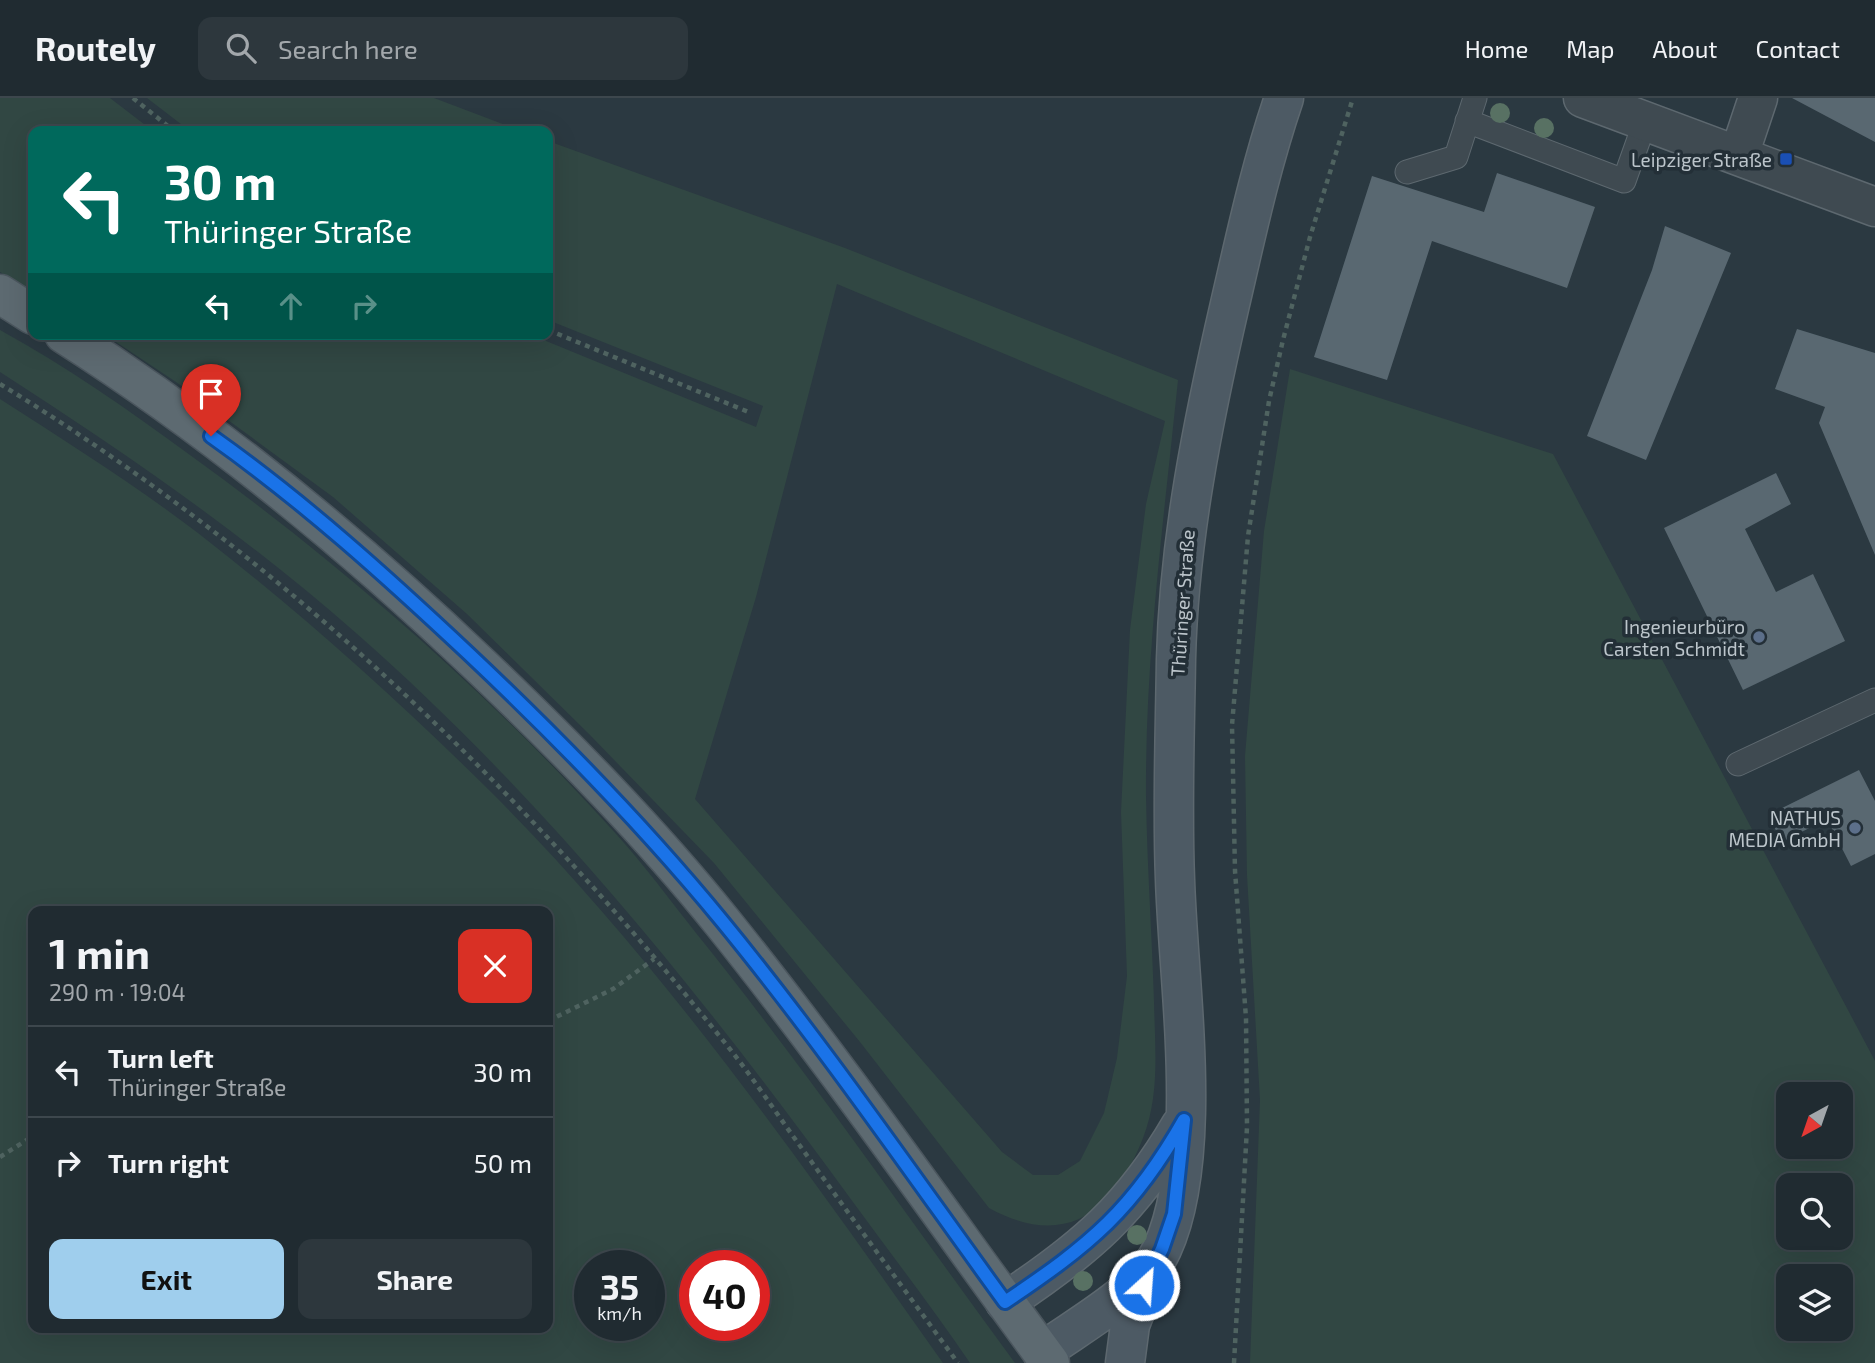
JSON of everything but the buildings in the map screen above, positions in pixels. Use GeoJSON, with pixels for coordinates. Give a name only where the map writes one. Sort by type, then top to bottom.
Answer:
{"type":"FeatureCollection","features":[{"type":"Feature","properties":{"kind":"main road"},"geometry":{"type":"LineString","coordinates":[[0,295],[28,312]]}},
{"type":"Feature","properties":{"kind":"main road"},"geometry":{"type":"LineString","coordinates":[[73,340],[178,412],[298,502],[443,629],[575,758],[722,921],[1046,1358]]}},
{"type":"Feature","properties":{"kind":"street","name":"Thüringer Straße"},"geometry":{"type":"LineString","coordinates":[[1046,1358],[1152,1267],[1162,1249],[1174,1214],[1185,1084],[1175,877],[1177,654],[1182,572],[1192,484],[1209,394],[1255,197],[1284,98]]}},
{"type":"Feature","properties":{"kind":"street"},"geometry":{"type":"LineString","coordinates":[[1583,98],[1875,207]]}},
{"type":"Feature","properties":{"kind":"street"},"geometry":{"type":"LineString","coordinates":[[1738,155],[1758,98]]}},
{"type":"Feature","properties":{"kind":"street","name":"Thüringer Straße"},"geometry":{"type":"LineString","coordinates":[[1005,1302],[1077,1252],[1120,1213],[1163,1156],[1184,1120]]}},
{"type":"Feature","properties":{"kind":"street"},"geometry":{"type":"LineString","coordinates":[[1125,1363],[1130,1325],[1152,1267]]}},
{"type":"Feature","properties":{"kind":"lane"},"geometry":{"type":"LineString","coordinates":[[1407,172],[1456,157],[1475,98]]}},
{"type":"Feature","properties":{"kind":"lane"},"geometry":{"type":"LineString","coordinates":[[1467,121],[1624,181],[1646,122]]}},
{"type":"Feature","properties":{"kind":"lane"},"geometry":{"type":"LineString","coordinates":[[1738,764],[1875,700]]}},
{"type":"Feature","properties":{"kind":"path"},"geometry":{"type":"LineString","coordinates":[[132,98],[168,126]]}},
{"type":"Feature","properties":{"kind":"path"},"geometry":{"type":"LineString","coordinates":[[1234,1363],[1247,1113],[1246,1018],[1235,871],[1232,725],[1248,536],[1269,401],[1283,340],[1310,237],[1353,98]]}},
{"type":"Feature","properties":{"kind":"path"},"geometry":{"type":"LineString","coordinates":[[553,332],[751,413]]}},
{"type":"Feature","properties":{"kind":"path"},"geometry":{"type":"LineString","coordinates":[[0,384],[62,422],[179,503],[275,577],[464,751],[583,875],[722,1039],[958,1363]]}},
{"type":"Feature","properties":{"kind":"path"},"geometry":{"type":"LineString","coordinates":[[553,1019],[613,989],[654,959]]}},
{"type":"Feature","properties":{"kind":"path"},"geometry":{"type":"LineString","coordinates":[[0,1157],[28,1139]]}},
{"type":"Feature","properties":{"kind":"green space"},"geometry":{"type":"Polygon","coordinates":[[[0,98],[110,98],[146,126],[28,126],[28,288],[0,272],[0,98]]]}},
{"type":"Feature","properties":{"kind":"green space"},"geometry":{"type":"Polygon","coordinates":[[[147,98],[434,98],[508,126],[183,126],[147,98]]]}},
{"type":"Feature","properties":{"kind":"green space"},"geometry":{"type":"Polygon","coordinates":[[[553,143],[845,248],[1178,380],[1156,588],[1147,744],[1154,1088],[1148,1122],[1131,1164],[1118,1186],[1102,1204],[1084,1217],[1064,1224],[1041,1225],[1017,1220],[989,1208],[860,1042],[714,863],[589,734],[467,614],[333,497],[176,382],[113,340],[544,340],[756,427],[763,406],[553,322],[553,143]],[[837,284],[756,597],[695,799],[1002,1152],[1033,1175],[1058,1175],[1080,1161],[1104,1113],[1117,1058],[1127,976],[1121,812],[1130,630],[1146,504],[1165,421],[837,284]]]}},
{"type":"Feature","properties":{"kind":"green space"},"geometry":{"type":"Polygon","coordinates":[[[0,330],[49,359],[167,438],[304,542],[360,587],[467,682],[569,783],[638,859],[738,985],[1015,1363],[970,1363],[794,1123],[679,974],[557,831],[492,763],[356,633],[271,562],[138,464],[0,372],[0,330]]]}},
{"type":"Feature","properties":{"kind":"green space"},"geometry":{"type":"Polygon","coordinates":[[[1290,369],[1553,454],[1875,1061],[1875,1363],[1250,1363],[1260,1100],[1247,875],[1245,756],[1264,531],[1290,369]]]}},
{"type":"Feature","properties":{"kind":"green space"},"geometry":{"type":"Polygon","coordinates":[[[0,399],[150,498],[236,563],[348,658],[490,791],[553,856],[672,995],[729,1067],[943,1363],[0,1363],[0,399]]]}},
{"type":"Feature","properties":{"kind":"place","name":"Leipziger Straße"},"geometry":{"type":"Point","coordinates":[1786,159]}},
{"type":"Feature","properties":{"kind":"place","name":"Ingenieurbüro Carsten Schmidt"},"geometry":{"type":"Point","coordinates":[1759,637]}},
{"type":"Feature","properties":{"kind":"place","name":"NATHUS MEDIA GmbH"},"geometry":{"type":"Point","coordinates":[1855,828]}},
{"type":"Feature","properties":{"kind":"route"},"geometry":{"type":"LineString","coordinates":[[211,436],[298,502],[443,629],[575,758],[663,852],[774,988],[1005,1302],[1077,1252],[1120,1213],[1163,1156],[1184,1120],[1174,1214],[1162,1249],[1144,1285]]}}]}
